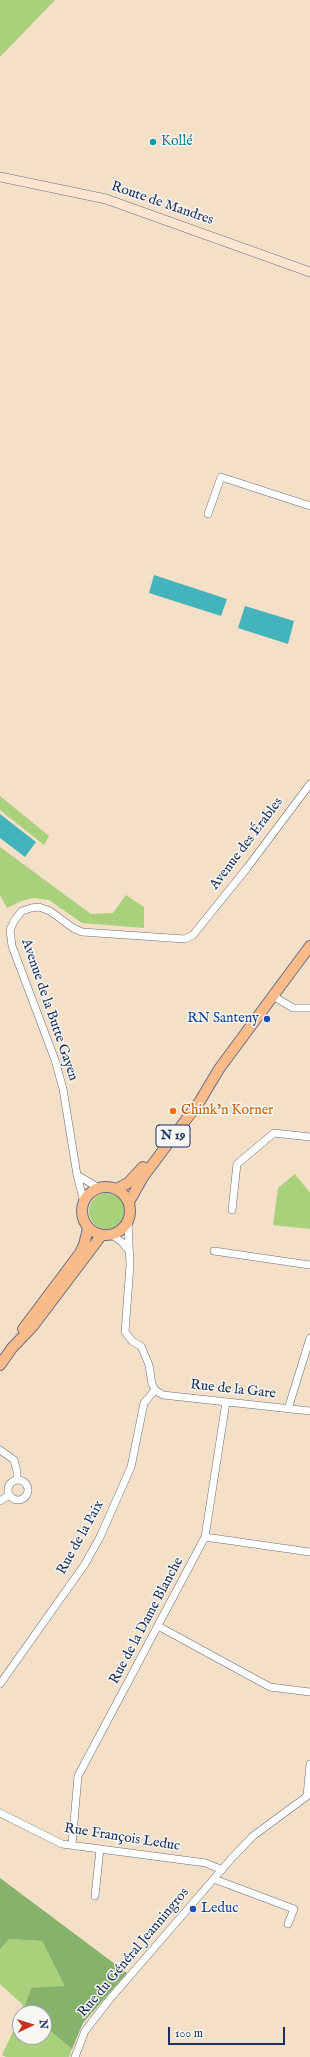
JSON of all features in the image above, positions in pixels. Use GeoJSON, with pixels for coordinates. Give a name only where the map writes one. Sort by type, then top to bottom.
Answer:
{"type":"FeatureCollection","features":[{"type":"Feature","properties":{"kind":"main road","name":"N 19"},"geometry":{"type":"LineString","coordinates":[[129,1202],[143,1176],[200,1101],[218,1071],[310,946]]}},
{"type":"Feature","properties":{"kind":"main road","name":"N 19"},"geometry":{"type":"LineString","coordinates":[[116,1189],[128,1183],[138,1173],[194,1098],[218,1071]]}},
{"type":"Feature","properties":{"kind":"main road"},"geometry":{"type":"LineString","coordinates":[[0,1365],[35,1311],[80,1253],[84,1245],[88,1228],[82,1212],[84,1202],[91,1192],[99,1188],[106,1187],[116,1189],[124,1195],[129,1202],[131,1210],[128,1223],[120,1232],[112,1235],[101,1236],[88,1228]]}},
{"type":"Feature","properties":{"kind":"main road"},"geometry":{"type":"LineString","coordinates":[[12,1348],[33,1326],[101,1236]]}},
{"type":"Feature","properties":{"kind":"street","name":"Route de Mandres"},"geometry":{"type":"LineString","coordinates":[[0,177],[106,199],[310,272]]}},
{"type":"Feature","properties":{"kind":"street"},"geometry":{"type":"LineString","coordinates":[[208,514],[221,477],[310,506]]}},
{"type":"Feature","properties":{"kind":"street","name":"Avenue des Érables"},"geometry":{"type":"LineString","coordinates":[[205,920],[248,868],[310,784]]}},
{"type":"Feature","properties":{"kind":"street","name":"Avenue de la Butte Gayen"},"geometry":{"type":"LineString","coordinates":[[84,1202],[77,1175],[69,1119],[55,1060],[12,946],[10,930],[14,921],[22,911],[40,907],[50,911],[73,928],[82,932],[185,939],[193,935],[205,920]]}},
{"type":"Feature","properties":{"kind":"street"},"geometry":{"type":"LineString","coordinates":[[273,996],[293,1008],[310,1008]]}},
{"type":"Feature","properties":{"kind":"street"},"geometry":{"type":"LineString","coordinates":[[232,1210],[237,1164],[274,1133],[310,1137]]}},
{"type":"Feature","properties":{"kind":"street"},"geometry":{"type":"LineString","coordinates":[[77,1175],[99,1188]]}},
{"type":"Feature","properties":{"kind":"street"},"geometry":{"type":"LineString","coordinates":[[128,1223],[130,1251],[125,1332],[133,1342],[140,1346],[149,1365],[152,1384],[155,1390]]}},
{"type":"Feature","properties":{"kind":"street"},"geometry":{"type":"LineString","coordinates":[[112,1235],[122,1242],[130,1251]]}},
{"type":"Feature","properties":{"kind":"street"},"geometry":{"type":"LineString","coordinates":[[214,1251],[310,1265]]}},
{"type":"Feature","properties":{"kind":"street"},"geometry":{"type":"LineString","coordinates":[[288,1409],[308,1352],[310,1338]]}},
{"type":"Feature","properties":{"kind":"street","name":"Rue de la Gare"},"geometry":{"type":"LineString","coordinates":[[155,1390],[163,1395],[310,1411]]}},
{"type":"Feature","properties":{"kind":"street","name":"Rue de la Paix"},"geometry":{"type":"LineString","coordinates":[[0,1684],[85,1564],[100,1537],[130,1467],[144,1403],[155,1390]]}},
{"type":"Feature","properties":{"kind":"street","name":"Rue de la Dame Blanche"},"geometry":{"type":"LineString","coordinates":[[72,1845],[78,1776],[205,1537],[226,1402]]}},
{"type":"Feature","properties":{"kind":"street"},"geometry":{"type":"LineString","coordinates":[[0,1450],[14,1460],[17,1471],[17,1480]]}},
{"type":"Feature","properties":{"kind":"street"},"geometry":{"type":"LineString","coordinates":[[17,1480],[22,1481],[27,1485],[27,1494],[23,1499],[17,1500],[9,1495],[9,1485],[17,1480]]}},
{"type":"Feature","properties":{"kind":"street"},"geometry":{"type":"LineString","coordinates":[[0,1501],[9,1495]]}},
{"type":"Feature","properties":{"kind":"street"},"geometry":{"type":"LineString","coordinates":[[205,1537],[310,1552]]}},
{"type":"Feature","properties":{"kind":"street"},"geometry":{"type":"LineString","coordinates":[[158,1626],[270,1688],[310,1692]]}},
{"type":"Feature","properties":{"kind":"street"},"geometry":{"type":"LineString","coordinates":[[308,1795],[310,1764]]}},
{"type":"Feature","properties":{"kind":"street","name":"Rue du Général Jeanningros"},"geometry":{"type":"LineString","coordinates":[[75,2057],[85,2031],[222,1870],[253,1836],[308,1795]]}},
{"type":"Feature","properties":{"kind":"street","name":"Rue François Leduc"},"geometry":{"type":"LineString","coordinates":[[0,1813],[52,1840],[72,1845],[206,1863],[222,1870]]}},
{"type":"Feature","properties":{"kind":"street"},"geometry":{"type":"LineString","coordinates":[[95,1896],[100,1849]]}},
{"type":"Feature","properties":{"kind":"street"},"geometry":{"type":"LineString","coordinates":[[214,1879],[294,1909],[288,1924]]}},
{"type":"Feature","properties":{"kind":"green space"},"geometry":{"type":"Polygon","coordinates":[[[0,0],[55,0],[0,57],[0,0]]]}},
{"type":"Feature","properties":{"kind":"green space"},"geometry":{"type":"Polygon","coordinates":[[[0,796],[49,836],[44,845],[0,810],[0,796]]]}},
{"type":"Feature","properties":{"kind":"green space"},"geometry":{"type":"Polygon","coordinates":[[[0,847],[91,914],[113,913],[126,895],[144,907],[144,928],[82,923],[49,900],[33,898],[21,901],[7,908],[0,895],[0,847]]]}},
{"type":"Feature","properties":{"kind":"green space"},"geometry":{"type":"Polygon","coordinates":[[[295,1174],[310,1193],[310,1229],[273,1225],[278,1188],[295,1174]]]}},
{"type":"Feature","properties":{"kind":"green space"},"geometry":{"type":"Polygon","coordinates":[[[107,1193],[117,1196],[122,1201],[125,1211],[122,1221],[117,1226],[107,1229],[97,1226],[92,1221],[89,1211],[92,1201],[97,1196],[107,1193]]]}},
{"type":"Feature","properties":{"kind":"green space"},"geometry":{"type":"Polygon","coordinates":[[[0,1878],[127,1973],[83,2023],[72,2049],[52,2033],[52,2005],[26,2005],[31,1988],[65,1986],[42,1941],[9,1939],[0,1949],[0,1878]]]}},
{"type":"Feature","properties":{"kind":"green space"},"geometry":{"type":"Polygon","coordinates":[[[9,1939],[42,1941],[66,1986],[31,2005],[22,2005],[0,1984],[0,1949],[9,1939]]]}},
{"type":"Feature","properties":{"kind":"green space"},"geometry":{"type":"Polygon","coordinates":[[[52,2033],[72,2049],[69,2057],[6,2057],[2,2055],[12,2034],[12,2045],[52,2045],[52,2033]]]}},
{"type":"Feature","properties":{"kind":"water"},"geometry":{"type":"Polygon","coordinates":[[[154,575],[227,599],[221,616],[149,593],[154,575]]]}},
{"type":"Feature","properties":{"kind":"water"},"geometry":{"type":"Polygon","coordinates":[[[245,606],[294,621],[288,644],[238,628],[245,606]]]}},
{"type":"Feature","properties":{"kind":"water"},"geometry":{"type":"Polygon","coordinates":[[[0,814],[36,842],[25,857],[0,838],[0,814]]]}},
{"type":"Feature","properties":{"kind":"place","name":"Kollé"},"geometry":{"type":"Point","coordinates":[153,142]}},
{"type":"Feature","properties":{"kind":"place","name":"RN Santeny"},"geometry":{"type":"Point","coordinates":[267,1019]}},
{"type":"Feature","properties":{"kind":"place","name":"Chink'n Korner"},"geometry":{"type":"Point","coordinates":[173,1111]}},
{"type":"Feature","properties":{"kind":"place","name":"Leduc"},"geometry":{"type":"Point","coordinates":[193,1909]}}]}
